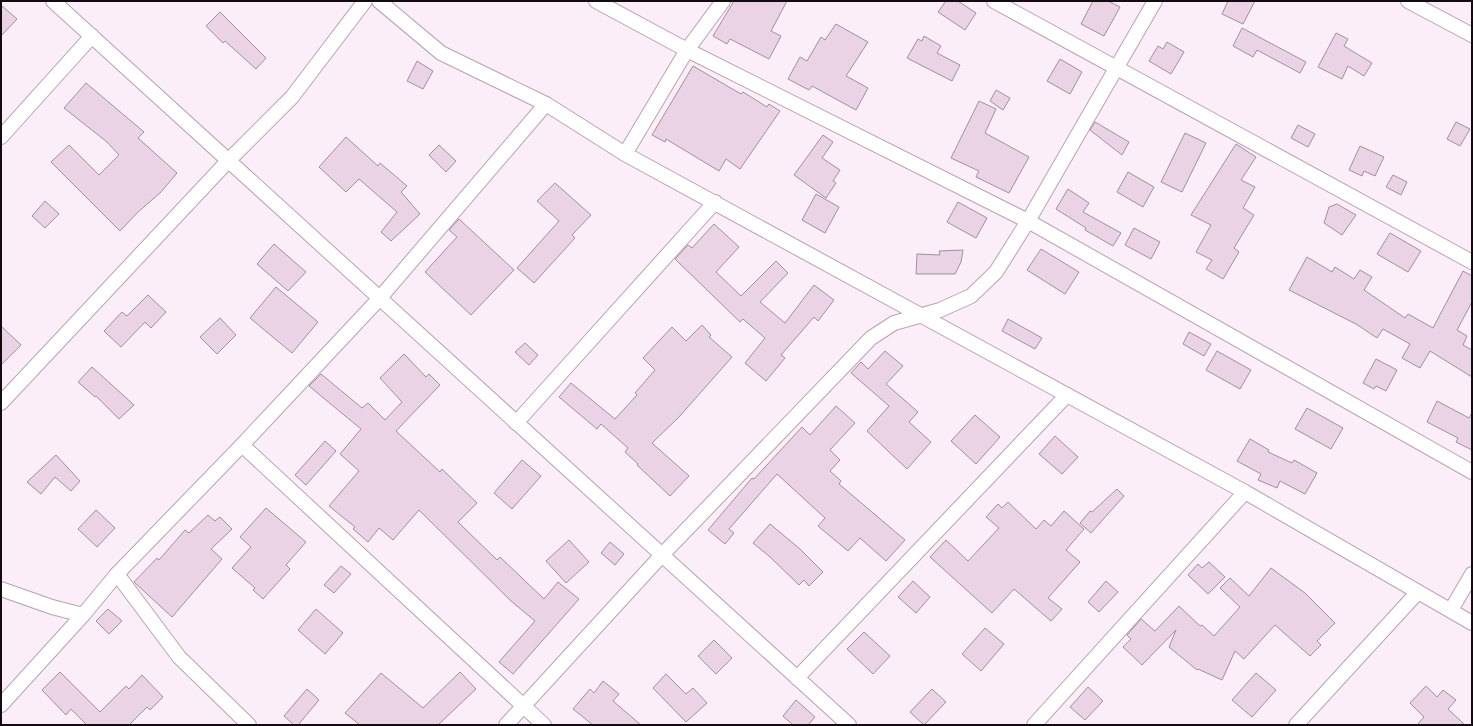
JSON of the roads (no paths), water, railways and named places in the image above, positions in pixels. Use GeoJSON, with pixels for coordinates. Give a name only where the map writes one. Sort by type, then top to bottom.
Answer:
{"type":"FeatureCollection","features":[{"type":"Feature","properties":{"kind":"street"},"geometry":{"type":"LineString","coordinates":[[53,1],[849,725]]}},
{"type":"Feature","properties":{"kind":"street"},"geometry":{"type":"LineString","coordinates":[[1,403],[228,161],[292,96],[365,1]]}},
{"type":"Feature","properties":{"kind":"street"},"geometry":{"type":"LineString","coordinates":[[379,1],[441,53],[546,104],[625,154],[1245,492],[1472,623]]}},
{"type":"Feature","properties":{"kind":"street"},"geometry":{"type":"LineString","coordinates":[[596,1],[687,50],[1028,221],[1472,472]]}},
{"type":"Feature","properties":{"kind":"street"},"geometry":{"type":"LineString","coordinates":[[625,154],[687,50],[723,1]]}},
{"type":"Feature","properties":{"kind":"street"},"geometry":{"type":"LineString","coordinates":[[994,1],[1472,262]]}},
{"type":"Feature","properties":{"kind":"street"},"geometry":{"type":"LineString","coordinates":[[506,725],[662,555],[871,338],[894,323],[940,310],[971,296],[996,272],[1028,221],[1155,1]]}},
{"type":"Feature","properties":{"kind":"street"},"geometry":{"type":"LineString","coordinates":[[1408,1],[1472,35]]}},
{"type":"Feature","properties":{"kind":"street"},"geometry":{"type":"LineString","coordinates":[[1,137],[92,36]]}},
{"type":"Feature","properties":{"kind":"street"},"geometry":{"type":"LineString","coordinates":[[1,705],[82,615],[116,574],[242,445],[379,298],[546,104]]}},
{"type":"Feature","properties":{"kind":"street"},"geometry":{"type":"LineString","coordinates":[[516,423],[715,202]]}},
{"type":"Feature","properties":{"kind":"street"},"geometry":{"type":"LineString","coordinates":[[797,678],[1067,395]]}},
{"type":"Feature","properties":{"kind":"street"},"geometry":{"type":"LineString","coordinates":[[242,445],[544,725]]}},
{"type":"Feature","properties":{"kind":"street"},"geometry":{"type":"LineString","coordinates":[[1034,725],[1245,492]]}},
{"type":"Feature","properties":{"kind":"street"},"geometry":{"type":"LineString","coordinates":[[116,574],[179,657],[249,725]]}},
{"type":"Feature","properties":{"kind":"street"},"geometry":{"type":"LineString","coordinates":[[1451,610],[1472,574]]}},
{"type":"Feature","properties":{"kind":"street"},"geometry":{"type":"LineString","coordinates":[[1,589],[52,608],[82,615]]}},
{"type":"Feature","properties":{"kind":"street"},"geometry":{"type":"LineString","coordinates":[[1296,725],[1418,592]]}}]}
